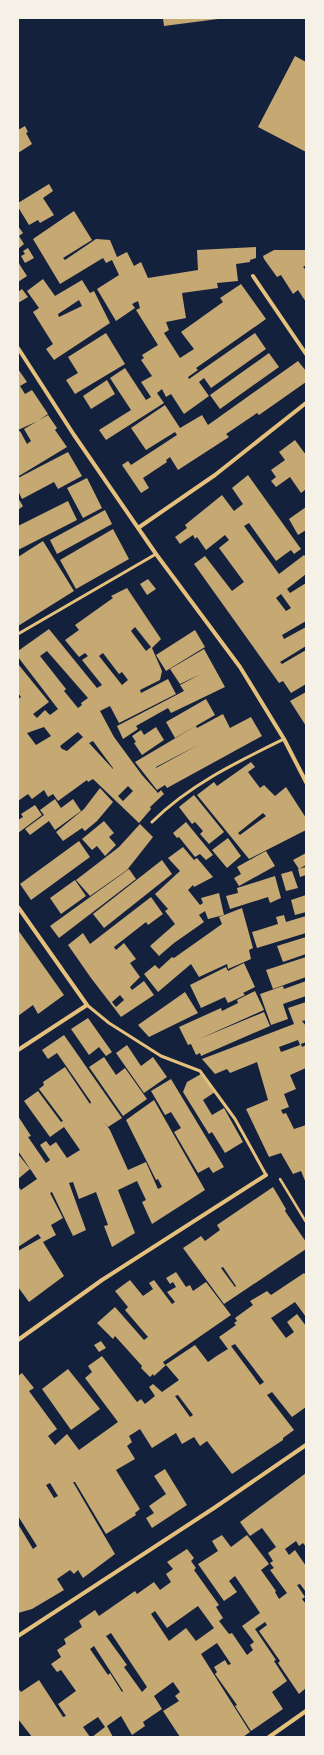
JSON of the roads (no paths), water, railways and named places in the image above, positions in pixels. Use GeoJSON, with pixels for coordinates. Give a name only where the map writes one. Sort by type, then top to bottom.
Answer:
{"type":"FeatureCollection","features":[{"type":"Feature","properties":{"kind":"street"},"geometry":{"type":"LineString","coordinates":[[254,276],[306,354]]}},
{"type":"Feature","properties":{"kind":"street"},"geometry":{"type":"LineString","coordinates":[[18,348],[74,435],[156,554],[240,667],[284,739],[306,782]]}},
{"type":"Feature","properties":{"kind":"street"},"geometry":{"type":"LineString","coordinates":[[138,528],[215,475],[306,403]]}},
{"type":"Feature","properties":{"kind":"street"},"geometry":{"type":"LineString","coordinates":[[18,907],[87,1005],[18,1050]]}},
{"type":"Feature","properties":{"kind":"street"},"geometry":{"type":"LineString","coordinates":[[18,1340],[138,1256],[266,1175]]}},
{"type":"Feature","properties":{"kind":"street"},"geometry":{"type":"LineString","coordinates":[[18,1636],[214,1508],[306,1445]]}},
{"type":"Feature","properties":{"kind":"street"},"geometry":{"type":"LineString","coordinates":[[269,1737],[306,1710]]}},
{"type":"Feature","properties":{"kind":"lane"},"geometry":{"type":"LineString","coordinates":[[18,634],[156,554]]}},
{"type":"Feature","properties":{"kind":"lane"},"geometry":{"type":"LineString","coordinates":[[152,822],[187,791],[240,760],[284,739]]}},
{"type":"Feature","properties":{"kind":"lane"},"geometry":{"type":"LineString","coordinates":[[87,1005],[110,1023],[161,1056],[200,1071],[235,1119],[266,1175]]}}]}
